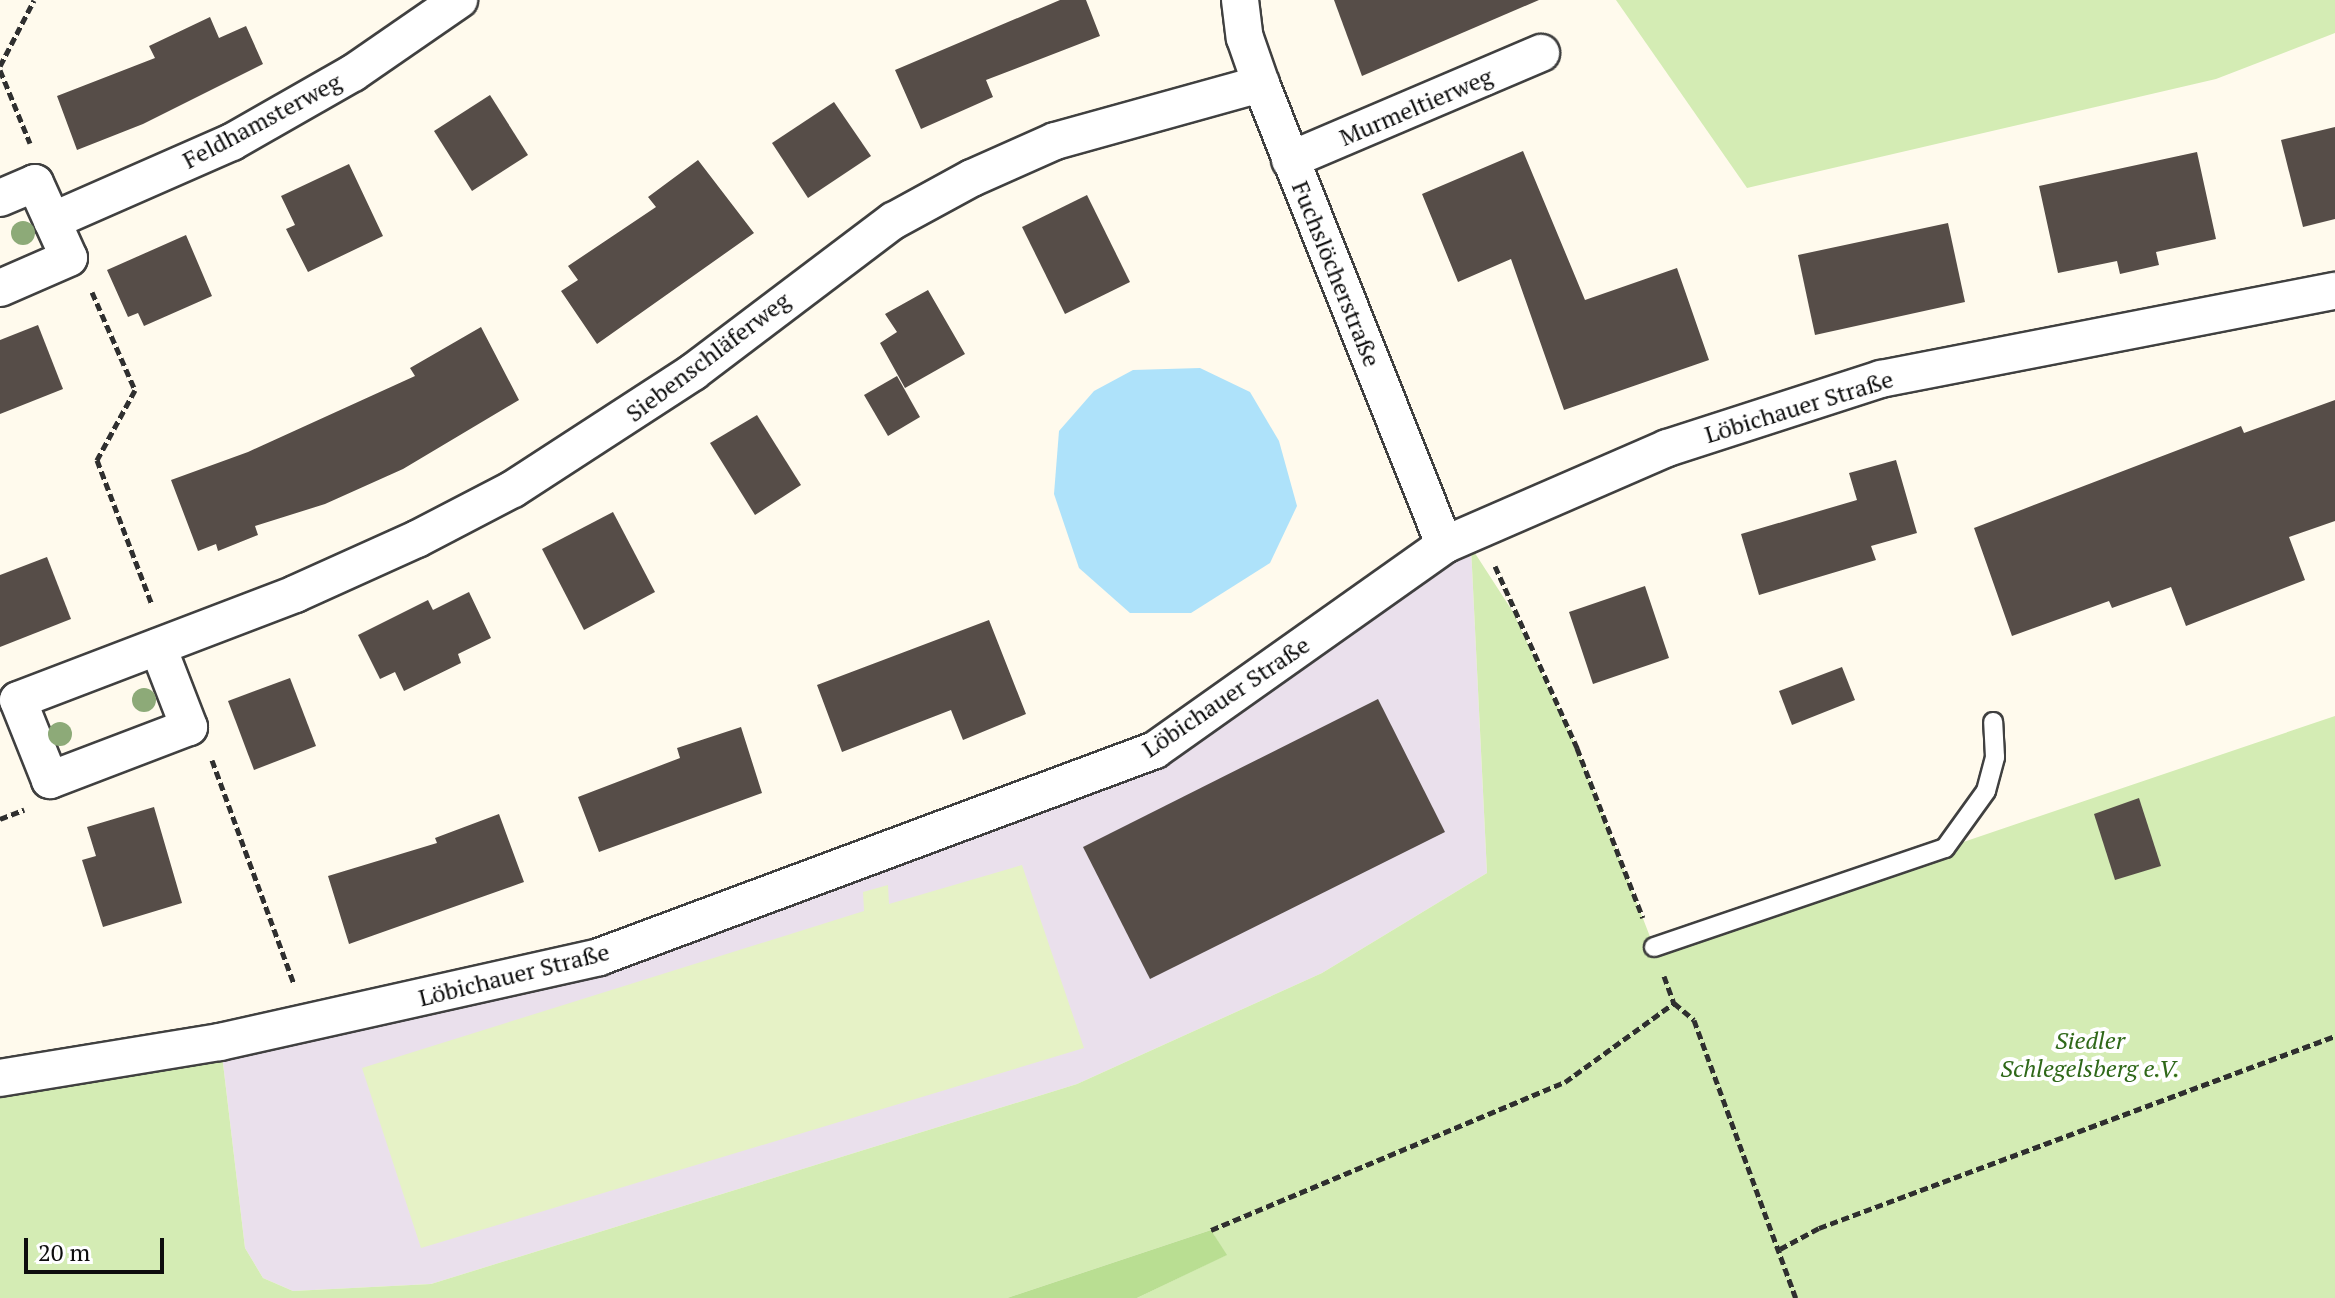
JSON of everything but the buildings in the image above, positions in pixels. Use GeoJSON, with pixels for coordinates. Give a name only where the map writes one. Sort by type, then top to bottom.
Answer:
{"type":"FeatureCollection","features":[{"type":"Feature","properties":{"kind":"street","name":"Feldhamsterweg"},"geometry":{"type":"LineString","coordinates":[[52,221],[232,142],[353,73],[459,0]]}},
{"type":"Feature","properties":{"kind":"street","name":"Fuchslöcherstraße"},"geometry":{"type":"LineString","coordinates":[[1240,0],[1245,38],[1261,84],[1444,545]]}},
{"type":"Feature","properties":{"kind":"street","name":"Murmeltierweg"},"geometry":{"type":"LineString","coordinates":[[1290,160],[1541,53]]}},
{"type":"Feature","properties":{"kind":"street","name":"Siebenschläferweg"},"geometry":{"type":"LineString","coordinates":[[189,727],[50,780],[18,700],[162,645],[403,546],[513,489],[693,372],[893,221],[972,178],[1055,141],[1261,84]]}},
{"type":"Feature","properties":{"kind":"street"},"geometry":{"type":"LineString","coordinates":[[0,198],[35,183],[69,258],[0,288]]}},
{"type":"Feature","properties":{"kind":"street","name":"Löbichauer Straße"},"geometry":{"type":"LineString","coordinates":[[0,1078],[308,1024],[599,957],[1155,750],[1444,545],[1667,448],[1881,379],[2335,291]]}},
{"type":"Feature","properties":{"kind":"street"},"geometry":{"type":"LineString","coordinates":[[162,645],[189,727]]}},
{"type":"Feature","properties":{"kind":"lane"},"geometry":{"type":"LineString","coordinates":[[1654,947],[1945,848],[1986,791],[1995,757],[1993,722]]}},
{"type":"Feature","properties":{"kind":"path"},"geometry":{"type":"LineString","coordinates":[[34,0],[0,68],[35,155],[35,183]]}},
{"type":"Feature","properties":{"kind":"path"},"geometry":{"type":"LineString","coordinates":[[69,258],[86,278],[135,390],[97,460],[162,645]]}},
{"type":"Feature","properties":{"kind":"path"},"geometry":{"type":"LineString","coordinates":[[1479,528],[1577,748],[1674,1003],[1694,1020],[1796,1298]]}},
{"type":"Feature","properties":{"kind":"path"},"geometry":{"type":"LineString","coordinates":[[189,727],[209,754],[308,1024]]}},
{"type":"Feature","properties":{"kind":"path"},"geometry":{"type":"LineString","coordinates":[[1211,1230],[1565,1082],[1674,1003]]}},
{"type":"Feature","properties":{"kind":"path"},"geometry":{"type":"LineString","coordinates":[[1780,1249],[1819,1228],[2335,1036]]}},
{"type":"Feature","properties":{"kind":"shaded area"},"geometry":{"type":"Polygon","coordinates":[[[1471,547],[1487,873],[1322,973],[1077,1084],[431,1284],[293,1291],[263,1278],[245,1248],[222,1055],[1162,766],[1471,547]]]}},
{"type":"Feature","properties":{"kind":"green space"},"geometry":{"type":"Polygon","coordinates":[[[1616,0],[2335,0],[2335,33],[2216,79],[1747,188],[1616,0]]]}},
{"type":"Feature","properties":{"kind":"green space","name":"Siedler Schlegelsberg e.V."},"geometry":{"type":"Polygon","coordinates":[[[1471,547],[1513,612],[1577,748],[1654,947],[2335,716],[2335,1298],[1137,1298],[1226,1255],[1211,1230],[1007,1298],[0,1298],[0,1096],[222,1055],[245,1248],[263,1278],[293,1291],[431,1284],[1077,1084],[1322,973],[1487,873],[1471,547]]]}},
{"type":"Feature","properties":{"kind":"green space"},"geometry":{"type":"Polygon","coordinates":[[[1022,865],[1084,1048],[421,1248],[362,1068],[864,911],[863,892],[888,885],[889,904],[1022,865]]]}},
{"type":"Feature","properties":{"kind":"green space"},"geometry":{"type":"Polygon","coordinates":[[[1211,1230],[1227,1255],[1137,1298],[1007,1298],[1211,1230]]]}},
{"type":"Feature","properties":{"kind":"water"},"geometry":{"type":"Polygon","coordinates":[[[1200,368],[1250,392],[1279,441],[1297,506],[1270,563],[1191,613],[1130,613],[1079,568],[1054,494],[1059,431],[1094,391],[1133,370],[1200,368]]]}}]}
